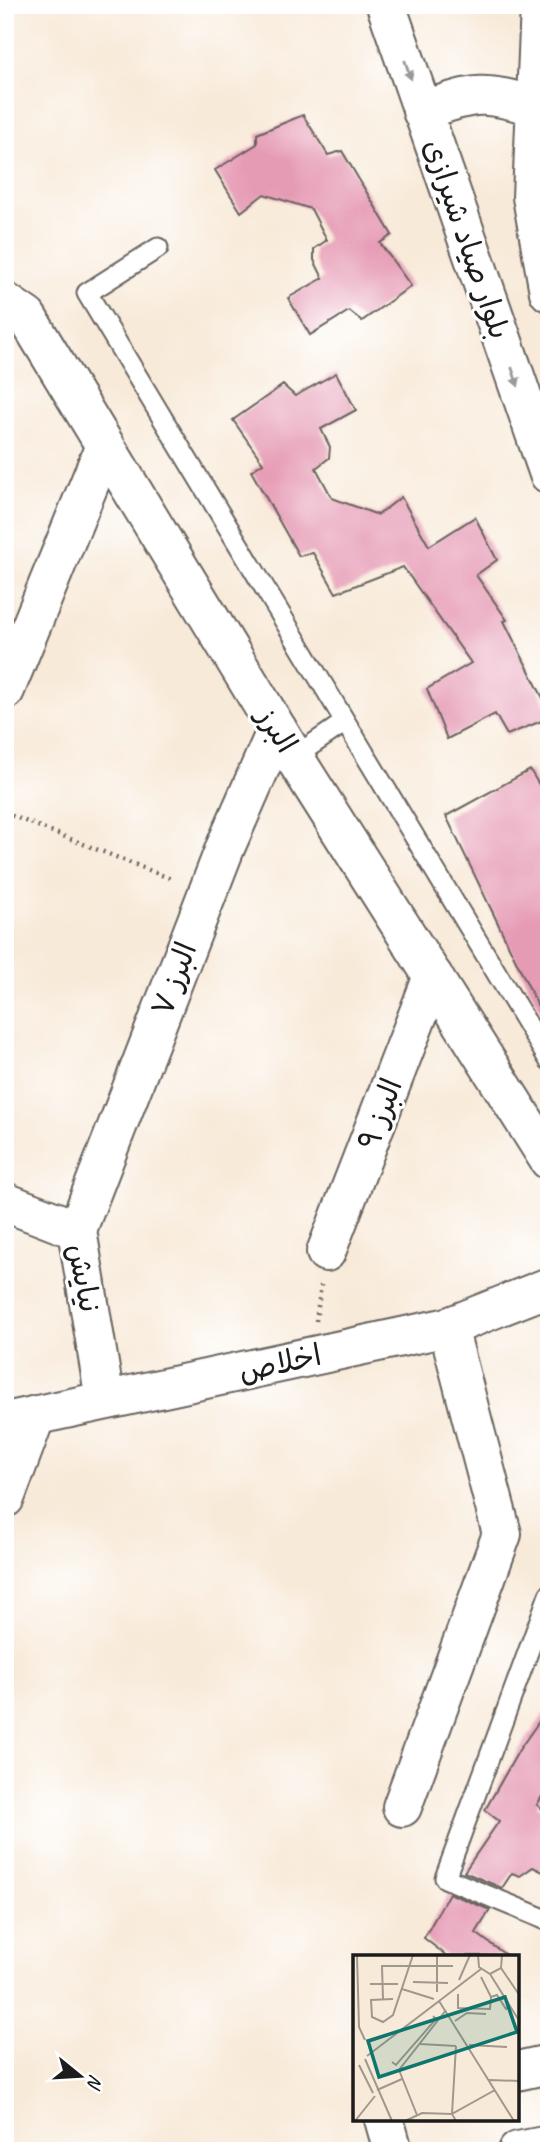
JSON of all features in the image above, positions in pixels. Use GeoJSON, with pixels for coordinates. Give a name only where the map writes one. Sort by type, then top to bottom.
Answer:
{"type":"FeatureCollection","features":[{"type":"Feature","properties":{"kind":"street","name":"بلوار صیاد شیرازی"},"geometry":{"type":"LineString","coordinates":[[386,5],[549,474]]}},
{"type":"Feature","properties":{"kind":"street","name":"بلوار صیاد شیرازی"},"geometry":{"type":"LineString","coordinates":[[540,5],[532,197],[549,292]]}},
{"type":"Feature","properties":{"kind":"street"},"geometry":{"type":"LineString","coordinates":[[422,111],[476,95],[495,94],[537,107]]}},
{"type":"Feature","properties":{"kind":"street","name":"البرز"},"geometry":{"type":"LineString","coordinates":[[5,302],[27,317],[104,448],[286,743],[549,1160]]}},
{"type":"Feature","properties":{"kind":"street"},"geometry":{"type":"LineString","coordinates":[[5,690],[104,448]]}},
{"type":"Feature","properties":{"kind":"street","name":"البرز ۷"},"geometry":{"type":"LineString","coordinates":[[77,1230],[208,893],[286,743]]}},
{"type":"Feature","properties":{"kind":"street","name":"البرز ۹"},"geometry":{"type":"LineString","coordinates":[[326,1252],[433,976]]}},
{"type":"Feature","properties":{"kind":"street","name":"نیایش"},"geometry":{"type":"LineString","coordinates":[[5,1202],[77,1230],[105,1400]]}},
{"type":"Feature","properties":{"kind":"street","name":"اخلاص"},"geometry":{"type":"LineString","coordinates":[[20,1419],[448,1327],[549,1287]]}},
{"type":"Feature","properties":{"kind":"street"},"geometry":{"type":"LineString","coordinates":[[402,1807],[502,1534],[448,1327]]}},
{"type":"Feature","properties":{"kind":"street"},"geometry":{"type":"LineString","coordinates":[[5,1498],[20,1419]]}},
{"type":"Feature","properties":{"kind":"street"},"geometry":{"type":"LineString","coordinates":[[519,2071],[549,2064]]}},
{"type":"Feature","properties":{"kind":"street"},"geometry":{"type":"LineString","coordinates":[[385,2121],[393,2151]]}},
{"type":"Feature","properties":{"kind":"street"},"geometry":{"type":"LineString","coordinates":[[518,2151],[549,2145]]}},
{"type":"Feature","properties":{"kind":"lane"},"geometry":{"type":"LineString","coordinates":[[158,248],[87,293],[549,1060]]}},
{"type":"Feature","properties":{"kind":"lane"},"geometry":{"type":"LineString","coordinates":[[286,743],[345,722]]}},
{"type":"Feature","properties":{"kind":"lane"},"geometry":{"type":"LineString","coordinates":[[549,1595],[445,1878],[549,1921]]}},
{"type":"Feature","properties":{"kind":"path"},"geometry":{"type":"LineString","coordinates":[[5,813],[208,893]]}},
{"type":"Feature","properties":{"kind":"path"},"geometry":{"type":"LineString","coordinates":[[311,1356],[326,1252]]}},
{"type":"Feature","properties":{"kind":"building"},"geometry":{"type":"Polygon","coordinates":[[[303,115],[328,155],[342,151],[392,235],[380,243],[411,286],[362,321],[349,311],[310,335],[288,298],[323,278],[314,260],[314,249],[327,240],[311,209],[264,194],[241,212],[215,170],[257,144],[257,134],[303,115]]]}},
{"type":"Feature","properties":{"kind":"building"},"geometry":{"type":"Polygon","coordinates":[[[336,373],[356,410],[321,429],[330,447],[329,458],[316,468],[332,498],[378,515],[401,497],[429,546],[475,517],[497,560],[476,575],[507,620],[504,621],[549,710],[549,718],[507,735],[495,714],[447,739],[427,689],[471,663],[403,567],[336,593],[313,553],[299,556],[251,471],[263,463],[233,420],[283,385],[295,396],[336,373]]]}},
{"type":"Feature","properties":{"kind":"building"},"geometry":{"type":"Polygon","coordinates":[[[530,770],[549,801],[549,1029],[446,816],[530,770]]]}},
{"type":"Feature","properties":{"kind":"building"},"geometry":{"type":"Polygon","coordinates":[[[549,1707],[549,1784],[537,1805],[549,1814],[549,1875],[533,1867],[520,1876],[512,1873],[502,1888],[464,1872],[499,1821],[485,1810],[519,1750],[549,1707]]]}},
{"type":"Feature","properties":{"kind":"building"},"geometry":{"type":"Polygon","coordinates":[[[449,1893],[490,1910],[476,1933],[506,1955],[446,1955],[424,1938],[449,1893]]]}}]}
